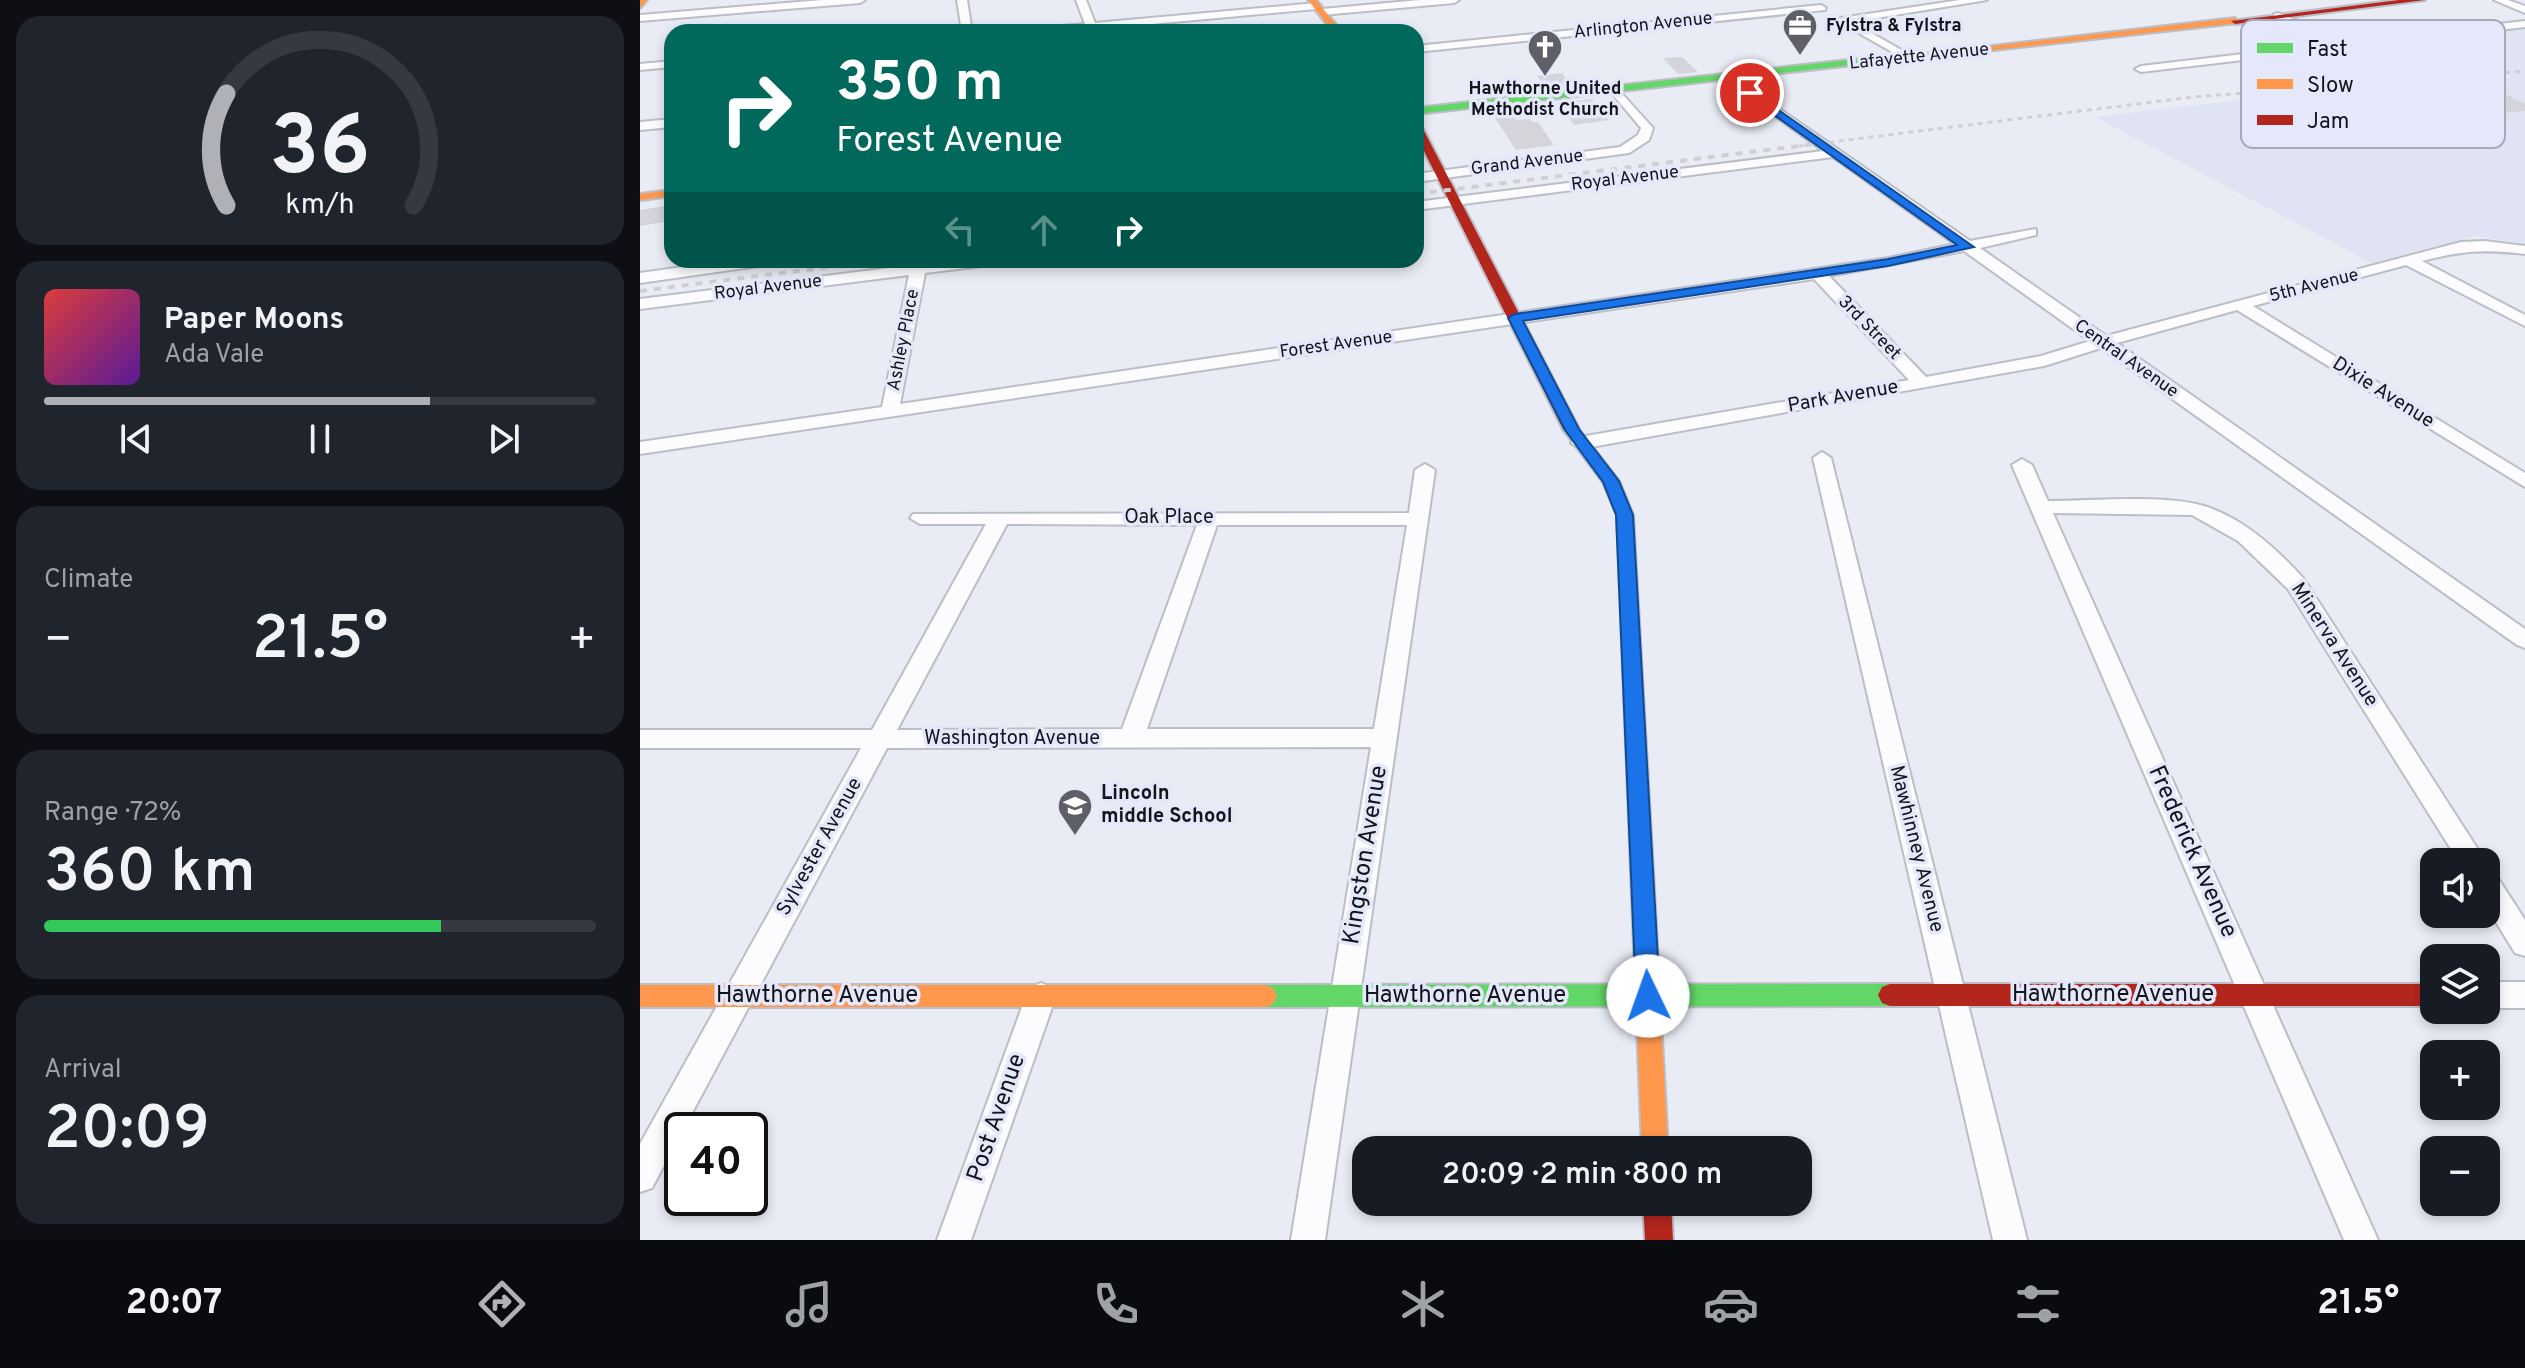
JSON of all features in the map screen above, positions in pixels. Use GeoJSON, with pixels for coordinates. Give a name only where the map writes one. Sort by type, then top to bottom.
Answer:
{"type":"FeatureCollection","features":[{"type":"Feature","properties":{"kind":"street"},"geometry":{"type":"LineString","coordinates":[[640,18],[860,0]]}},
{"type":"Feature","properties":{"kind":"street"},"geometry":{"type":"LineString","coordinates":[[962,0],[966,24]]}},
{"type":"Feature","properties":{"kind":"street"},"geometry":{"type":"LineString","coordinates":[[1081,0],[1090,24]]}},
{"type":"Feature","properties":{"kind":"street"},"geometry":{"type":"LineString","coordinates":[[1141,24],[1317,6],[1454,0]]}},
{"type":"Feature","properties":{"kind":"street"},"geometry":{"type":"LineString","coordinates":[[1807,0],[1908,58]]}},
{"type":"Feature","properties":{"kind":"street"},"geometry":{"type":"LineString","coordinates":[[1842,20],[1982,0]]}},
{"type":"Feature","properties":{"kind":"street"},"geometry":{"type":"LineString","coordinates":[[2237,0],[2288,20]]}},
{"type":"Feature","properties":{"kind":"street","name":"Lafayette Avenue"},"geometry":{"type":"LineString","coordinates":[[2243,20],[2421,0]]}},
{"type":"Feature","properties":{"kind":"street"},"geometry":{"type":"LineString","coordinates":[[2499,0],[2525,10]]}},
{"type":"Feature","properties":{"kind":"street"},"geometry":{"type":"LineString","coordinates":[[1317,6],[1332,24]]}},
{"type":"Feature","properties":{"kind":"street","name":"Arlington Avenue"},"geometry":{"type":"LineString","coordinates":[[1424,48],[1821,8]]}},
{"type":"Feature","properties":{"kind":"street","name":"Lafayette Avenue"},"geometry":{"type":"LineString","coordinates":[[1424,110],[2241,20]]}},
{"type":"Feature","properties":{"kind":"street"},"geometry":{"type":"LineString","coordinates":[[2505,26],[2525,24]]}},
{"type":"Feature","properties":{"kind":"street"},"geometry":{"type":"LineString","coordinates":[[2141,69],[2241,57]]}},
{"type":"Feature","properties":{"kind":"street"},"geometry":{"type":"LineString","coordinates":[[640,67],[664,65]]}},
{"type":"Feature","properties":{"kind":"street","name":"Central Avenue"},"geometry":{"type":"LineString","coordinates":[[1728,77],[2525,640]]}},
{"type":"Feature","properties":{"kind":"street","name":"Grand Avenue"},"geometry":{"type":"LineString","coordinates":[[1424,177],[1610,153],[1636,142],[1647,133],[1647,128],[1615,90]]}},
{"type":"Feature","properties":{"kind":"street"},"geometry":{"type":"LineString","coordinates":[[640,126],[664,124]]}},
{"type":"Feature","properties":{"kind":"street"},"geometry":{"type":"LineString","coordinates":[[1424,141],[1580,443],[1611,481],[1621,499],[1627,533],[1654,1136]]}},
{"type":"Feature","properties":{"kind":"street","name":"Royal Avenue"},"geometry":{"type":"LineString","coordinates":[[1424,205],[1835,153]]}},
{"type":"Feature","properties":{"kind":"street"},"geometry":{"type":"LineString","coordinates":[[640,197],[664,194]]}},
{"type":"Feature","properties":{"kind":"street","name":"Forest Avenue"},"geometry":{"type":"LineString","coordinates":[[640,448],[1817,273],[1968,247],[2031,232]]}},
{"type":"Feature","properties":{"kind":"street","name":"5th Avenue"},"geometry":{"type":"LineString","coordinates":[[2105,344],[2472,244],[2525,250]]}},
{"type":"Feature","properties":{"kind":"street"},"geometry":{"type":"LineString","coordinates":[[2408,260],[2525,321]]}},
{"type":"Feature","properties":{"kind":"street"},"geometry":{"type":"LineString","coordinates":[[640,278],[704,268]]}},
{"type":"Feature","properties":{"kind":"street","name":"Royal Avenue"},"geometry":{"type":"LineString","coordinates":[[640,304],[926,268]]}},
{"type":"Feature","properties":{"kind":"street","name":"Ashley Place"},"geometry":{"type":"LineString","coordinates":[[890,411],[918,269]]}},
{"type":"Feature","properties":{"kind":"street","name":"3rd Street"},"geometry":{"type":"LineString","coordinates":[[1817,273],[1922,383]]}},
{"type":"Feature","properties":{"kind":"street","name":"Dixie Avenue"},"geometry":{"type":"LineString","coordinates":[[2240,305],[2525,481]]}},
{"type":"Feature","properties":{"kind":"street","name":"Park Avenue"},"geometry":{"type":"LineString","coordinates":[[1580,443],[2044,361],[2105,344]]}},
{"type":"Feature","properties":{"kind":"street","name":"Mawhinney Avenue"},"geometry":{"type":"LineString","coordinates":[[1822,458],[2010,1240]]}},
{"type":"Feature","properties":{"kind":"street","name":"Frederick Avenue"},"geometry":{"type":"LineString","coordinates":[[2022,465],[2361,1240]]}},
{"type":"Feature","properties":{"kind":"street","name":"Kingston Avenue"},"geometry":{"type":"LineString","coordinates":[[1308,1240],[1425,470]]}},
{"type":"Feature","properties":{"kind":"street","name":"Minerva Avenue"},"geometry":{"type":"LineString","coordinates":[[2040,507],[2193,508],[2214,516],[2277,564],[2296,584],[2464,848]]}},
{"type":"Feature","properties":{"kind":"street","name":"Oak Place"},"geometry":{"type":"LineString","coordinates":[[920,518],[1418,519]]}},
{"type":"Feature","properties":{"kind":"street","name":"Sylvester Avenue"},"geometry":{"type":"LineString","coordinates":[[640,1176],[1000,518]]}},
{"type":"Feature","properties":{"kind":"street"},"geometry":{"type":"LineString","coordinates":[[1131,739],[1209,519]]}},
{"type":"Feature","properties":{"kind":"street","name":"Washington Avenue"},"geometry":{"type":"LineString","coordinates":[[640,739],[1384,738]]}},
{"type":"Feature","properties":{"kind":"street"},"geometry":{"type":"LineString","coordinates":[[2500,905],[2525,944]]}},
{"type":"Feature","properties":{"kind":"street","name":"Hawthorne Avenue"},"geometry":{"type":"LineString","coordinates":[[640,996],[2420,995]]}},
{"type":"Feature","properties":{"kind":"street"},"geometry":{"type":"LineString","coordinates":[[2500,995],[2525,995]]}},
{"type":"Feature","properties":{"kind":"street","name":"Post Avenue"},"geometry":{"type":"LineString","coordinates":[[954,1240],[1041,996]]}},
{"type":"Feature","properties":{"kind":"street"},"geometry":{"type":"LineString","coordinates":[[1658,1216],[1659,1240]]}},
{"type":"Feature","properties":{"kind":"shaded area"},"geometry":{"type":"Polygon","coordinates":[[[2525,26],[2525,244],[2475,236],[2372,263],[2095,117],[2241,100],[2241,148],[2505,148],[2505,78],[2513,77],[2505,73],[2505,28],[2525,26]]]}},
{"type":"Feature","properties":{"kind":"building"},"geometry":{"type":"Polygon","coordinates":[[[1682,57],[1698,72],[1678,74],[1663,58],[1682,57]]]}},
{"type":"Feature","properties":{"kind":"building","name":"Hawthorne United Methodist Church"},"geometry":{"type":"Polygon","coordinates":[[[1562,73],[1572,86],[1547,89],[1537,76],[1562,73]]]}},
{"type":"Feature","properties":{"kind":"building"},"geometry":{"type":"Polygon","coordinates":[[[2505,94],[2525,104],[2525,111],[2505,112],[2505,94]]]}},
{"type":"Feature","properties":{"kind":"building"},"geometry":{"type":"Polygon","coordinates":[[[1592,99],[1609,120],[1574,125],[1558,103],[1592,99]]]}},
{"type":"Feature","properties":{"kind":"building"},"geometry":{"type":"Polygon","coordinates":[[[1513,116],[1516,120],[1538,122],[1554,145],[1516,150],[1495,118],[1513,116]]]}},
{"type":"Feature","properties":{"kind":"building"},"geometry":{"type":"Polygon","coordinates":[[[664,206],[664,222],[640,226],[640,210],[664,206]]]}},
{"type":"Feature","properties":{"kind":"railway"},"geometry":{"type":"LineString","coordinates":[[2505,73],[2525,71]]}},
{"type":"Feature","properties":{"kind":"railway"},"geometry":{"type":"LineString","coordinates":[[1804,145],[2241,93]]}},
{"type":"Feature","properties":{"kind":"railway"},"geometry":{"type":"LineString","coordinates":[[1804,145],[1815,144]]}},
{"type":"Feature","properties":{"kind":"railway"},"geometry":{"type":"LineString","coordinates":[[1424,193],[1804,145]]}},
{"type":"Feature","properties":{"kind":"railway"},"geometry":{"type":"LineString","coordinates":[[1799,146],[1804,145]]}},
{"type":"Feature","properties":{"kind":"railway"},"geometry":{"type":"LineString","coordinates":[[640,291],[822,268]]}},
{"type":"Feature","properties":{"kind":"traffic: fast"},"geometry":{"type":"LineString","coordinates":[[1424,110],[1903,57]]}},
{"type":"Feature","properties":{"kind":"traffic: fast"},"geometry":{"type":"LineString","coordinates":[[1571,429],[1611,481],[1625,515],[1642,871]]}},
{"type":"Feature","properties":{"kind":"traffic: fast"},"geometry":{"type":"LineString","coordinates":[[1265,996],[1890,995]]}},
{"type":"Feature","properties":{"kind":"traffic: slow"},"geometry":{"type":"LineString","coordinates":[[640,5],[643,0]]}},
{"type":"Feature","properties":{"kind":"traffic: slow"},"geometry":{"type":"LineString","coordinates":[[1312,0],[1332,24]]}},
{"type":"Feature","properties":{"kind":"traffic: slow"},"geometry":{"type":"LineString","coordinates":[[1903,57],[2235,21]]}},
{"type":"Feature","properties":{"kind":"traffic: slow"},"geometry":{"type":"LineString","coordinates":[[640,197],[664,194]]}},
{"type":"Feature","properties":{"kind":"traffic: slow"},"geometry":{"type":"LineString","coordinates":[[1642,871],[1654,1136]]}},
{"type":"Feature","properties":{"kind":"traffic: slow"},"geometry":{"type":"LineString","coordinates":[[640,996],[1265,996]]}},
{"type":"Feature","properties":{"kind":"traffic: jam"},"geometry":{"type":"LineString","coordinates":[[2244,20],[2421,0]]}},
{"type":"Feature","properties":{"kind":"traffic: jam"},"geometry":{"type":"LineString","coordinates":[[2235,21],[2241,20]]}},
{"type":"Feature","properties":{"kind":"traffic: jam"},"geometry":{"type":"LineString","coordinates":[[1424,141],[1571,429]]}},
{"type":"Feature","properties":{"kind":"traffic: jam"},"geometry":{"type":"LineString","coordinates":[[1890,995],[2420,995]]}},
{"type":"Feature","properties":{"kind":"traffic: jam"},"geometry":{"type":"LineString","coordinates":[[1658,1216],[1659,1240]]}},
{"type":"Feature","properties":{"kind":"place","name":"Fylstra & Fylstra"},"geometry":{"type":"Point","coordinates":[1800,57]}},
{"type":"Feature","properties":{"kind":"place","name":"Hawthorne United Methodist Church"},"geometry":{"type":"Point","coordinates":[1545,78]}},
{"type":"Feature","properties":{"kind":"place","name":"Lincoln middle School"},"geometry":{"type":"Point","coordinates":[1075,837]}},
{"type":"Feature","properties":{"kind":"route"},"geometry":{"type":"LineString","coordinates":[[1648,996],[1625,515],[1611,481],[1572,430],[1515,318],[1888,263],[1968,247],[1750,93]]}}]}
